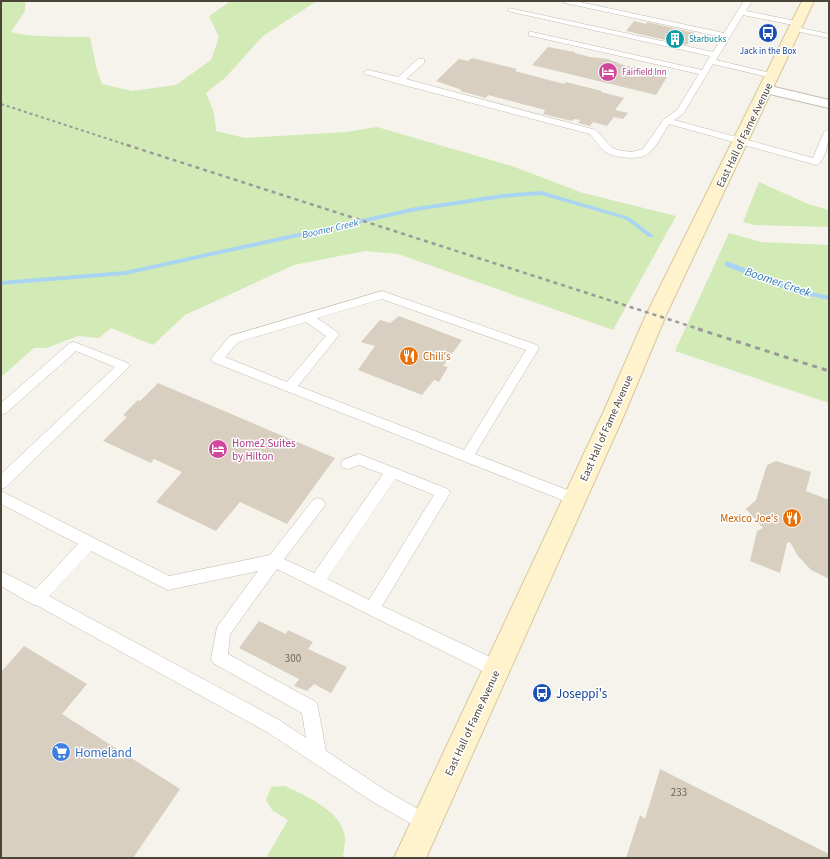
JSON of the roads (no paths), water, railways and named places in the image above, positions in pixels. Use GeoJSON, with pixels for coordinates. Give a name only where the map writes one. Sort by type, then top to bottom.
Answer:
{"type":"FeatureCollection","features":[{"type":"Feature","properties":{"kind":"main road","name":"East Hall of Fame Avenue"},"geometry":{"type":"LineString","coordinates":[[410,858],[497,669],[656,315],[808,1]]}},
{"type":"Feature","properties":{"kind":"street"},"geometry":{"type":"LineString","coordinates":[[769,82],[829,104]]}},
{"type":"Feature","properties":{"kind":"lane"},"geometry":{"type":"LineString","coordinates":[[565,1],[726,36]]}},
{"type":"Feature","properties":{"kind":"lane"},"geometry":{"type":"LineString","coordinates":[[368,72],[593,132],[608,149],[621,154],[640,154],[646,151],[667,121],[680,112],[748,1]]}},
{"type":"Feature","properties":{"kind":"lane"},"geometry":{"type":"LineString","coordinates":[[517,6],[512,10],[713,58],[769,82]]}},
{"type":"Feature","properties":{"kind":"lane"},"geometry":{"type":"LineString","coordinates":[[741,12],[829,36]]}},
{"type":"Feature","properties":{"kind":"lane"},"geometry":{"type":"LineString","coordinates":[[532,34],[704,73]]}},
{"type":"Feature","properties":{"kind":"lane"},"geometry":{"type":"LineString","coordinates":[[399,81],[420,61]]}},
{"type":"Feature","properties":{"kind":"lane"},"geometry":{"type":"LineString","coordinates":[[667,121],[820,163],[829,132]]}},
{"type":"Feature","properties":{"kind":"lane"},"geometry":{"type":"LineString","coordinates":[[467,456],[533,348],[382,295],[309,318],[234,339],[217,359],[574,499]]}},
{"type":"Feature","properties":{"kind":"lane"},"geometry":{"type":"LineString","coordinates":[[289,388],[333,335],[309,318]]}},
{"type":"Feature","properties":{"kind":"lane"},"geometry":{"type":"LineString","coordinates":[[1,410],[74,346],[124,366],[1,483]]}},
{"type":"Feature","properties":{"kind":"lane"},"geometry":{"type":"LineString","coordinates":[[348,464],[359,459],[443,493],[372,609]]}},
{"type":"Feature","properties":{"kind":"lane"},"geometry":{"type":"LineString","coordinates":[[316,582],[392,472]]}},
{"type":"Feature","properties":{"kind":"lane"},"geometry":{"type":"LineString","coordinates":[[1,496],[89,544],[168,583],[274,561],[497,669]]}},
{"type":"Feature","properties":{"kind":"lane"},"geometry":{"type":"LineString","coordinates":[[318,504],[274,561],[223,632],[219,658],[310,708],[318,756]]}},
{"type":"Feature","properties":{"kind":"lane"},"geometry":{"type":"LineString","coordinates":[[37,599],[89,544]]}},
{"type":"Feature","properties":{"kind":"lane"},"geometry":{"type":"LineString","coordinates":[[1,578],[37,599],[273,726],[379,796],[426,823]]}},
{"type":"Feature","properties":{"kind":"waterway","name":"Boomer Creek"},"geometry":{"type":"LineString","coordinates":[[1,283],[125,273],[416,209],[503,196],[541,193],[627,218],[651,236]]}},
{"type":"Feature","properties":{"kind":"waterway","name":"Boomer Creek"},"geometry":{"type":"LineString","coordinates":[[727,264],[798,291],[829,298]]}},
{"type":"Feature","properties":{"kind":"railway"},"geometry":{"type":"LineString","coordinates":[[1,104],[130,146]]}},
{"type":"Feature","properties":{"kind":"railway"},"geometry":{"type":"LineString","coordinates":[[127,145],[702,330]]}},
{"type":"Feature","properties":{"kind":"railway"},"geometry":{"type":"LineString","coordinates":[[698,329],[829,371]]}},
{"type":"Feature","properties":{"kind":"place","name":"Jack in the Box"},"geometry":{"type":"Point","coordinates":[768,33]}},
{"type":"Feature","properties":{"kind":"place","name":"Starbucks"},"geometry":{"type":"Point","coordinates":[675,39]}},
{"type":"Feature","properties":{"kind":"place","name":"Fairfield Inn"},"geometry":{"type":"Point","coordinates":[608,72]}},
{"type":"Feature","properties":{"kind":"place","name":"Chili's"},"geometry":{"type":"Point","coordinates":[409,356]}},
{"type":"Feature","properties":{"kind":"place","name":"Home2 Suites by Hilton"},"geometry":{"type":"Point","coordinates":[218,449]}},
{"type":"Feature","properties":{"kind":"place","name":"Mexico Joe's"},"geometry":{"type":"Point","coordinates":[792,518]}},
{"type":"Feature","properties":{"kind":"place","name":"Joseppi's"},"geometry":{"type":"Point","coordinates":[542,693]}},
{"type":"Feature","properties":{"kind":"place","name":"Homeland"},"geometry":{"type":"Point","coordinates":[61,752]}}]}
